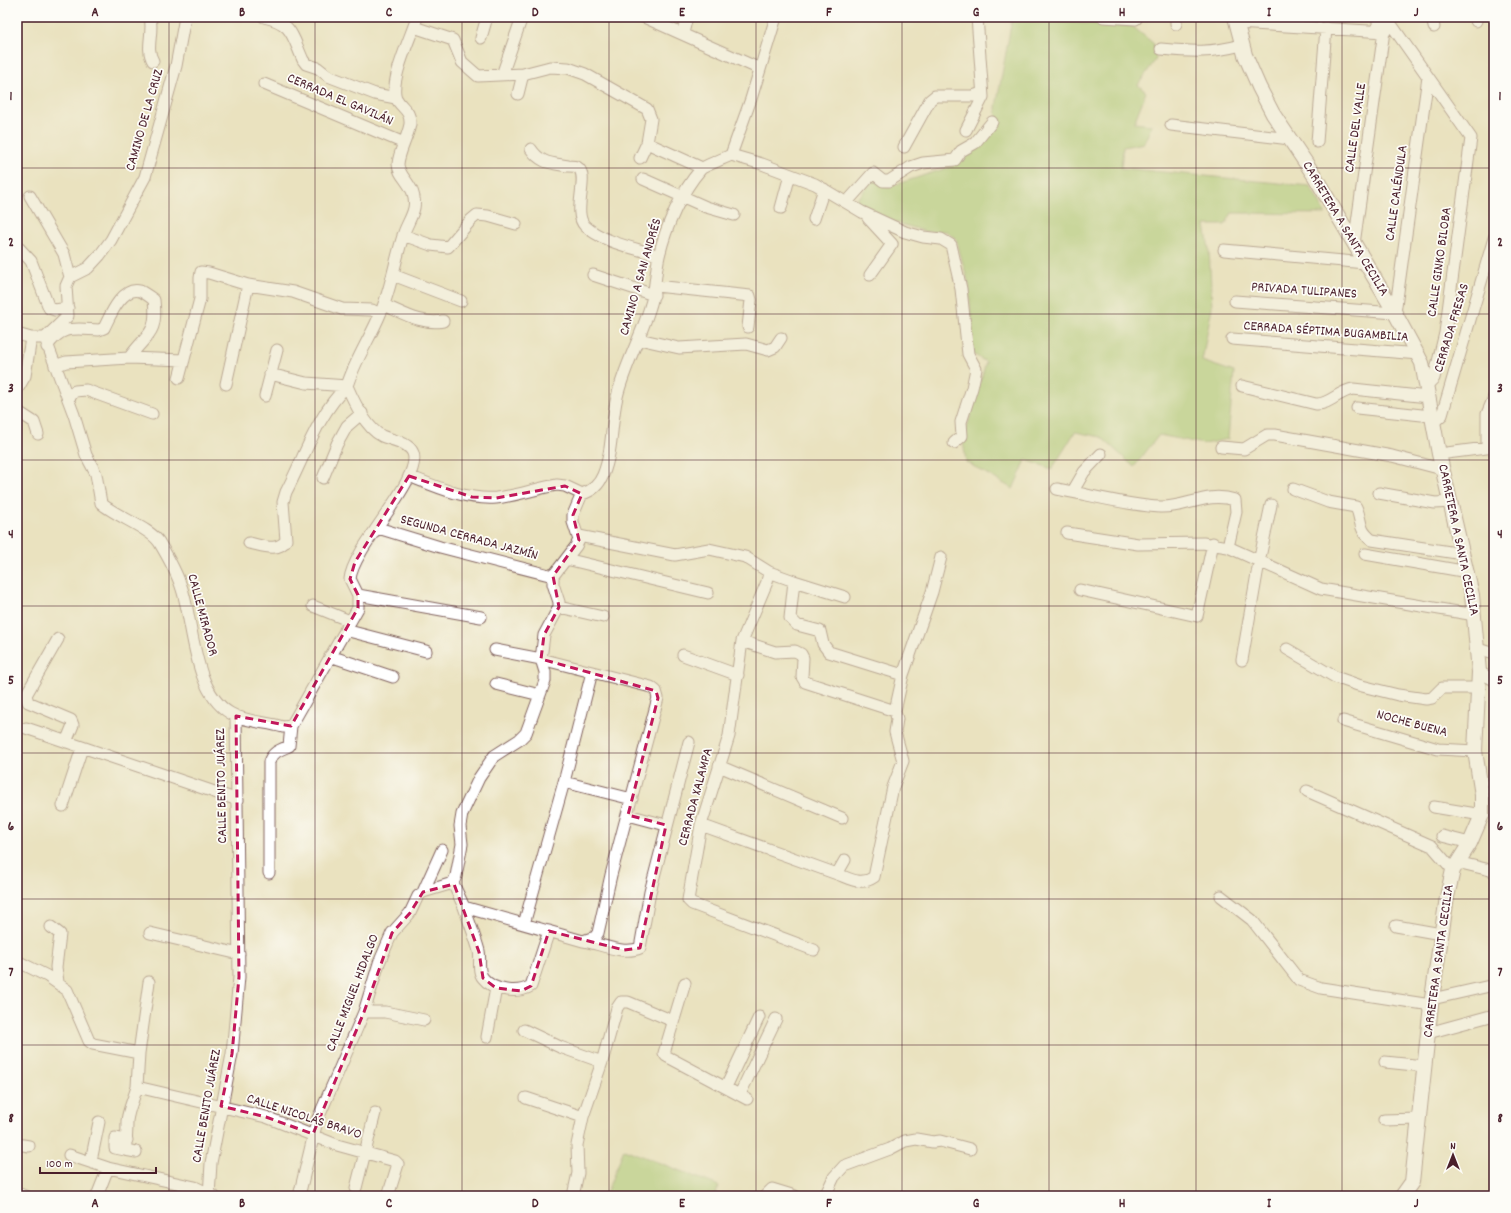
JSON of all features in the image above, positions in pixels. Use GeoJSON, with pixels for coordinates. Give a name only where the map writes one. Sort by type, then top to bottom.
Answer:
{"type":"FeatureCollection","features":[{"type":"Feature","properties":{"kind":"main road","name":"CARRETERA A SANTA CECILIA"},"geometry":{"type":"LineString","coordinates":[[1236,20],[1242,45],[1253,76],[1273,114],[1290,138],[1419,354],[1442,469],[1468,572],[1475,615],[1479,672],[1475,750],[1482,795],[1482,815],[1470,843],[1455,866],[1440,934],[1418,1120],[1412,1189],[1402,1196]]}},
{"type":"Feature","properties":{"kind":"street"},"geometry":{"type":"LineString","coordinates":[[150,17],[152,30],[148,54],[153,61]]}},
{"type":"Feature","properties":{"kind":"street","name":"CAMINO DE LA CRUZ"},"geometry":{"type":"LineString","coordinates":[[70,277],[88,268],[100,255],[111,240],[145,177],[176,66],[185,17]]}},
{"type":"Feature","properties":{"kind":"street"},"geometry":{"type":"LineString","coordinates":[[264,17],[280,22],[289,28],[306,64],[318,68],[328,76],[375,94],[396,98]]}},
{"type":"Feature","properties":{"kind":"street"},"geometry":{"type":"LineString","coordinates":[[481,38],[487,17]]}},
{"type":"Feature","properties":{"kind":"street"},"geometry":{"type":"LineString","coordinates":[[502,75],[522,17]]}},
{"type":"Feature","properties":{"kind":"street"},"geometry":{"type":"LineString","coordinates":[[644,17],[760,68]]}},
{"type":"Feature","properties":{"kind":"street"},"geometry":{"type":"LineString","coordinates":[[683,33],[687,17]]}},
{"type":"Feature","properties":{"kind":"street"},"geometry":{"type":"LineString","coordinates":[[731,155],[776,17]]}},
{"type":"Feature","properties":{"kind":"street"},"geometry":{"type":"LineString","coordinates":[[966,130],[983,97],[977,17]]}},
{"type":"Feature","properties":{"kind":"street"},"geometry":{"type":"LineString","coordinates":[[1103,17],[1136,19]]}},
{"type":"Feature","properties":{"kind":"street"},"geometry":{"type":"LineString","coordinates":[[1236,20],[1381,32],[1378,17]]}},
{"type":"Feature","properties":{"kind":"street"},"geometry":{"type":"LineString","coordinates":[[1386,17],[1428,77]]}},
{"type":"Feature","properties":{"kind":"street","name":"CALLE DEL VALLE"},"geometry":{"type":"LineString","coordinates":[[1354,244],[1381,32],[1386,17]]}},
{"type":"Feature","properties":{"kind":"street"},"geometry":{"type":"LineString","coordinates":[[249,543],[271,548],[284,543],[286,540],[283,502],[286,492],[317,426],[339,394],[347,386],[354,367],[382,310],[403,235],[412,215],[415,199],[412,188],[399,169],[398,164],[410,117],[396,98],[395,83],[398,68],[416,22],[453,40],[462,62],[478,76],[523,74],[550,67],[568,68],[585,74],[616,91],[647,110],[650,115],[647,143],[640,158]]}},
{"type":"Feature","properties":{"kind":"street"},"geometry":{"type":"LineString","coordinates":[[1317,142],[1326,28]]}},
{"type":"Feature","properties":{"kind":"street"},"geometry":{"type":"LineString","coordinates":[[1161,49],[1211,52],[1242,45]]}},
{"type":"Feature","properties":{"kind":"street"},"geometry":{"type":"LineString","coordinates":[[518,94],[523,74]]}},
{"type":"Feature","properties":{"kind":"street","name":"CALLE GINKO BILOBA"},"geometry":{"type":"LineString","coordinates":[[1427,392],[1434,378],[1445,333],[1471,138],[1428,77]]}},
{"type":"Feature","properties":{"kind":"street","name":"CALLE CALÉNDULA"},"geometry":{"type":"LineString","coordinates":[[1395,313],[1428,77]]}},
{"type":"Feature","properties":{"kind":"street","name":"CERRADA EL GAVILÁN"},"geometry":{"type":"LineString","coordinates":[[264,84],[404,143]]}},
{"type":"Feature","properties":{"kind":"street"},"geometry":{"type":"LineString","coordinates":[[904,147],[930,100],[935,96],[973,96],[982,93]]}},
{"type":"Feature","properties":{"kind":"street"},"geometry":{"type":"LineString","coordinates":[[847,202],[873,173],[883,181],[889,181],[911,167],[923,163],[955,160],[961,151],[975,143],[992,122]]}},
{"type":"Feature","properties":{"kind":"street"},"geometry":{"type":"LineString","coordinates":[[1171,125],[1290,138]]}},
{"type":"Feature","properties":{"kind":"street"},"geometry":{"type":"LineString","coordinates":[[647,143],[702,168],[731,155],[762,164],[824,189],[862,212],[905,232],[947,241],[954,251],[961,290],[968,354],[976,369],[972,388],[961,422],[962,436],[954,443]]}},
{"type":"Feature","properties":{"kind":"street"},"geometry":{"type":"LineString","coordinates":[[531,149],[538,158],[546,162],[577,167],[581,172],[583,178],[579,207],[581,220],[585,226],[615,242],[659,256]]}},
{"type":"Feature","properties":{"kind":"street","name":"CAMINO A SAN ANDRÉS"},"geometry":{"type":"LineString","coordinates":[[582,494],[590,492],[603,476],[617,396],[639,339],[655,290],[659,256],[667,232],[683,197],[702,168]]}},
{"type":"Feature","properties":{"kind":"street"},"geometry":{"type":"LineString","coordinates":[[781,208],[790,175]]}},
{"type":"Feature","properties":{"kind":"street"},"geometry":{"type":"LineString","coordinates":[[643,179],[706,207],[734,215]]}},
{"type":"Feature","properties":{"kind":"street"},"geometry":{"type":"LineString","coordinates":[[814,219],[824,189]]}},
{"type":"Feature","properties":{"kind":"street"},"geometry":{"type":"LineString","coordinates":[[30,196],[64,254],[70,277],[66,286],[68,316],[46,342]]}},
{"type":"Feature","properties":{"kind":"street"},"geometry":{"type":"LineString","coordinates":[[862,212],[892,244],[870,275]]}},
{"type":"Feature","properties":{"kind":"street"},"geometry":{"type":"LineString","coordinates":[[403,235],[431,246],[444,248],[451,245],[471,220],[477,215],[488,216],[516,224]]}},
{"type":"Feature","properties":{"kind":"street","name":"CERRADA FRESAS"},"geometry":{"type":"LineString","coordinates":[[1432,420],[1442,416],[1494,238]]}},
{"type":"Feature","properties":{"kind":"street"},"geometry":{"type":"LineString","coordinates":[[17,246],[31,261],[49,308],[55,310],[68,308]]}},
{"type":"Feature","properties":{"kind":"street"},"geometry":{"type":"LineString","coordinates":[[1224,250],[1365,263]]}},
{"type":"Feature","properties":{"kind":"street"},"geometry":{"type":"LineString","coordinates":[[179,378],[200,298],[201,272],[248,285],[293,292],[342,309],[382,310],[424,322],[433,323],[442,321]]}},
{"type":"Feature","properties":{"kind":"street"},"geometry":{"type":"LineString","coordinates":[[393,275],[461,302]]}},
{"type":"Feature","properties":{"kind":"street"},"geometry":{"type":"LineString","coordinates":[[593,275],[655,290],[743,294],[750,296],[751,300],[748,327]]}},
{"type":"Feature","properties":{"kind":"street"},"geometry":{"type":"LineString","coordinates":[[226,384],[248,285]]}},
{"type":"Feature","properties":{"kind":"street"},"geometry":{"type":"LineString","coordinates":[[17,334],[46,342],[62,331],[68,329],[99,330],[104,328],[119,301],[127,294],[135,291],[141,292],[154,300],[155,321],[153,329],[129,358]]}},
{"type":"Feature","properties":{"kind":"street","name":"PRIVADA TULIPANES"},"geometry":{"type":"LineString","coordinates":[[1235,301],[1395,313]]}},
{"type":"Feature","properties":{"kind":"street"},"geometry":{"type":"LineString","coordinates":[[17,390],[24,376],[31,338]]}},
{"type":"Feature","properties":{"kind":"street"},"geometry":{"type":"LineString","coordinates":[[639,339],[678,348],[746,344],[768,350],[774,347],[781,338]]}},
{"type":"Feature","properties":{"kind":"street","name":"CERRADA SÉPTIMA BUGAMBILIA"},"geometry":{"type":"LineString","coordinates":[[1232,340],[1419,354]]}},
{"type":"Feature","properties":{"kind":"street","name":"CALLE MIRADOR"},"geometry":{"type":"LineString","coordinates":[[46,342],[68,399],[86,455],[96,474],[101,503],[158,541],[173,568],[182,589],[194,645],[209,689],[221,706],[236,716]]}},
{"type":"Feature","properties":{"kind":"street"},"geometry":{"type":"LineString","coordinates":[[265,396],[277,350]]}},
{"type":"Feature","properties":{"kind":"street"},"geometry":{"type":"LineString","coordinates":[[55,366],[66,362],[129,358],[184,360]]}},
{"type":"Feature","properties":{"kind":"street"},"geometry":{"type":"LineString","coordinates":[[270,374],[306,383],[347,386]]}},
{"type":"Feature","properties":{"kind":"street"},"geometry":{"type":"LineString","coordinates":[[269,874],[268,762],[271,755],[289,746],[291,726],[358,608],[358,595],[352,584],[351,572],[361,551],[378,528],[410,476],[413,461],[413,452],[408,447],[381,435],[369,425],[347,386]]}},
{"type":"Feature","properties":{"kind":"street"},"geometry":{"type":"LineString","coordinates":[[1242,386],[1316,404],[1321,404],[1347,390],[1353,389],[1427,392]]}},
{"type":"Feature","properties":{"kind":"street"},"geometry":{"type":"LineString","coordinates":[[68,399],[75,391],[86,390],[152,414]]}},
{"type":"Feature","properties":{"kind":"street"},"geometry":{"type":"LineString","coordinates":[[1439,454],[1490,447],[1487,414],[1494,397]]}},
{"type":"Feature","properties":{"kind":"street"},"geometry":{"type":"LineString","coordinates":[[1357,408],[1432,420]]}},
{"type":"Feature","properties":{"kind":"street"},"geometry":{"type":"LineString","coordinates":[[17,411],[34,422],[38,434]]}},
{"type":"Feature","properties":{"kind":"street"},"geometry":{"type":"LineString","coordinates":[[323,478],[337,444],[347,426],[362,413]]}},
{"type":"Feature","properties":{"kind":"street"},"geometry":{"type":"LineString","coordinates":[[1221,447],[1244,449],[1267,435],[1275,434],[1392,456],[1442,469]]}},
{"type":"Feature","properties":{"kind":"street"},"geometry":{"type":"LineString","coordinates":[[1073,491],[1084,472],[1101,454]]}},
{"type":"Feature","properties":{"kind":"street"},"geometry":{"type":"LineString","coordinates":[[410,476],[456,494],[472,497],[496,498],[557,485],[565,486],[582,494],[573,515],[573,522],[579,536],[576,546],[553,576],[552,584],[559,602],[559,607],[544,635],[541,658],[546,677],[526,733],[519,740],[494,756],[479,778],[462,814],[460,826],[462,844],[456,876],[453,883],[464,907],[479,952],[483,978],[496,988],[521,991],[532,986],[549,931]]}},
{"type":"Feature","properties":{"kind":"street"},"geometry":{"type":"LineString","coordinates":[[1057,489],[1073,491],[1116,501],[1156,507],[1172,506],[1209,497],[1235,500],[1236,512],[1228,547]]}},
{"type":"Feature","properties":{"kind":"street"},"geometry":{"type":"LineString","coordinates":[[1293,489],[1328,502],[1356,507],[1360,527],[1372,540],[1463,554]]}},
{"type":"Feature","properties":{"kind":"street"},"geometry":{"type":"LineString","coordinates":[[1379,493],[1435,503],[1451,502]]}},
{"type":"Feature","properties":{"kind":"street"},"geometry":{"type":"LineString","coordinates":[[1242,660],[1259,562],[1271,505]]}},
{"type":"Feature","properties":{"kind":"street","name":"SEGUNDA CERRADA JAZMÍN"},"geometry":{"type":"LineString","coordinates":[[378,528],[440,547],[553,576]]}},
{"type":"Feature","properties":{"kind":"street"},"geometry":{"type":"LineString","coordinates":[[1067,533],[1138,544],[1213,543],[1228,547],[1321,589],[1475,615]]}},
{"type":"Feature","properties":{"kind":"street"},"geometry":{"type":"LineString","coordinates":[[579,536],[675,555],[709,549],[745,557],[769,572],[844,597]]}},
{"type":"Feature","properties":{"kind":"street"},"geometry":{"type":"LineString","coordinates":[[1080,590],[1197,616],[1213,543]]}},
{"type":"Feature","properties":{"kind":"street"},"geometry":{"type":"LineString","coordinates":[[1365,554],[1468,572]]}},
{"type":"Feature","properties":{"kind":"street"},"geometry":{"type":"LineString","coordinates":[[701,825],[860,882],[866,882],[874,876],[893,787],[903,761],[895,732],[897,719],[895,711],[903,675],[932,592],[940,557]]}},
{"type":"Feature","properties":{"kind":"street"},"geometry":{"type":"LineString","coordinates":[[566,559],[708,593]]}},
{"type":"Feature","properties":{"kind":"street","name":"CERRADA XALAMPA"},"geometry":{"type":"LineString","coordinates":[[769,572],[767,582],[742,641],[729,736],[701,825],[688,900],[692,904],[814,950]]}},
{"type":"Feature","properties":{"kind":"street"},"geometry":{"type":"LineString","coordinates":[[794,581],[790,609],[790,618],[793,622],[820,631],[823,644],[829,652],[903,675]]}},
{"type":"Feature","properties":{"kind":"street"},"geometry":{"type":"LineString","coordinates":[[358,595],[481,617]]}},
{"type":"Feature","properties":{"kind":"street"},"geometry":{"type":"LineString","coordinates":[[313,606],[347,626],[426,651]]}},
{"type":"Feature","properties":{"kind":"street"},"geometry":{"type":"LineString","coordinates":[[559,607],[603,617]]}},
{"type":"Feature","properties":{"kind":"street"},"geometry":{"type":"LineString","coordinates":[[58,640],[26,695],[26,699],[28,702],[71,720],[72,725],[66,742]]}},
{"type":"Feature","properties":{"kind":"street"},"geometry":{"type":"LineString","coordinates":[[742,641],[775,652],[795,651],[801,654],[803,658],[802,677],[805,682],[895,711]]}},
{"type":"Feature","properties":{"kind":"street"},"geometry":{"type":"LineString","coordinates":[[1287,649],[1335,677],[1398,695],[1426,699],[1432,698],[1442,688],[1477,688]]}},
{"type":"Feature","properties":{"kind":"street"},"geometry":{"type":"LineString","coordinates":[[1478,649],[1494,653]]}},
{"type":"Feature","properties":{"kind":"street"},"geometry":{"type":"LineString","coordinates":[[495,650],[541,658],[651,687],[656,691],[658,698],[611,875],[598,933],[595,937],[584,941]]}},
{"type":"Feature","properties":{"kind":"street"},"geometry":{"type":"LineString","coordinates":[[683,655],[738,675]]}},
{"type":"Feature","properties":{"kind":"street"},"geometry":{"type":"LineString","coordinates":[[330,656],[393,677]]}},
{"type":"Feature","properties":{"kind":"street"},"geometry":{"type":"LineString","coordinates":[[524,924],[564,782],[592,672]]}},
{"type":"Feature","properties":{"kind":"street"},"geometry":{"type":"LineString","coordinates":[[1479,672],[1494,680]]}},
{"type":"Feature","properties":{"kind":"street"},"geometry":{"type":"LineString","coordinates":[[496,684],[540,695]]}},
{"type":"Feature","properties":{"kind":"street","name":"CALLE BENITO JUÁREZ"},"geometry":{"type":"LineString","coordinates":[[211,1196],[211,1163],[232,1054],[239,954],[236,716],[283,727],[291,726]]}},
{"type":"Feature","properties":{"kind":"street","name":"NOCHE BUENA"},"geometry":{"type":"LineString","coordinates":[[1343,721],[1438,749],[1475,750]]}},
{"type":"Feature","properties":{"kind":"street"},"geometry":{"type":"LineString","coordinates":[[26,728],[238,800]]}},
{"type":"Feature","properties":{"kind":"street"},"geometry":{"type":"LineString","coordinates":[[464,907],[584,941],[624,950],[634,950],[640,948],[650,892],[666,825],[689,742]]}},
{"type":"Feature","properties":{"kind":"street"},"geometry":{"type":"LineString","coordinates":[[63,806],[82,748]]}},
{"type":"Feature","properties":{"kind":"street"},"geometry":{"type":"LineString","coordinates":[[720,766],[842,818]]}},
{"type":"Feature","properties":{"kind":"street"},"geometry":{"type":"LineString","coordinates":[[564,782],[632,799]]}},
{"type":"Feature","properties":{"kind":"street"},"geometry":{"type":"LineString","coordinates":[[1307,791],[1432,846],[1455,866],[1494,871]]}},
{"type":"Feature","properties":{"kind":"street"},"geometry":{"type":"LineString","coordinates":[[1434,807],[1482,815]]}},
{"type":"Feature","properties":{"kind":"street"},"geometry":{"type":"LineString","coordinates":[[628,815],[666,825]]}},
{"type":"Feature","properties":{"kind":"street"},"geometry":{"type":"LineString","coordinates":[[1442,836],[1470,843]]}},
{"type":"Feature","properties":{"kind":"street","name":"CALLE MIGUEL HIDALGO"},"geometry":{"type":"LineString","coordinates":[[299,1196],[313,1134],[320,1112],[364,1012],[380,963],[392,933],[410,913],[418,896],[423,892],[442,850]]}},
{"type":"Feature","properties":{"kind":"street"},"geometry":{"type":"LineString","coordinates":[[837,874],[845,860]]}},
{"type":"Feature","properties":{"kind":"street"},"geometry":{"type":"LineString","coordinates":[[423,892],[453,883]]}},
{"type":"Feature","properties":{"kind":"street"},"geometry":{"type":"LineString","coordinates":[[1221,896],[1252,920],[1299,980],[1321,988],[1432,1002],[1494,985]]}},
{"type":"Feature","properties":{"kind":"street"},"geometry":{"type":"LineString","coordinates":[[1396,926],[1440,934]]}},
{"type":"Feature","properties":{"kind":"street"},"geometry":{"type":"LineString","coordinates":[[51,927],[60,934],[56,967],[58,982]]}},
{"type":"Feature","properties":{"kind":"street"},"geometry":{"type":"LineString","coordinates":[[150,933],[239,954]]}},
{"type":"Feature","properties":{"kind":"street"},"geometry":{"type":"LineString","coordinates":[[17,961],[58,982],[67,990],[89,1041],[93,1044],[139,1053]]}},
{"type":"Feature","properties":{"kind":"street"},"geometry":{"type":"LineString","coordinates":[[97,1135],[115,1138],[129,1147],[127,1120],[137,1087],[139,1053],[149,982]]}},
{"type":"Feature","properties":{"kind":"street"},"geometry":{"type":"LineString","coordinates":[[685,983],[664,1049],[666,1056],[744,1097],[776,1019]]}},
{"type":"Feature","properties":{"kind":"street"},"geometry":{"type":"LineString","coordinates":[[487,1037],[496,988]]}},
{"type":"Feature","properties":{"kind":"street"},"geometry":{"type":"LineString","coordinates":[[573,1196],[578,1173],[577,1145],[583,1117],[602,1062],[617,1008],[621,1002],[628,1002],[673,1022]]}},
{"type":"Feature","properties":{"kind":"street"},"geometry":{"type":"LineString","coordinates":[[364,1012],[385,1012],[424,1020]]}},
{"type":"Feature","properties":{"kind":"street"},"geometry":{"type":"LineString","coordinates":[[1428,1033],[1494,1015]]}},
{"type":"Feature","properties":{"kind":"street"},"geometry":{"type":"LineString","coordinates":[[726,1087],[759,1017]]}},
{"type":"Feature","properties":{"kind":"street"},"geometry":{"type":"LineString","coordinates":[[524,1030],[560,1047],[602,1062]]}},
{"type":"Feature","properties":{"kind":"street"},"geometry":{"type":"LineString","coordinates":[[1385,1062],[1424,1066]]}},
{"type":"Feature","properties":{"kind":"street","name":"CALLE NICOLÁS BRAVO"},"geometry":{"type":"LineString","coordinates":[[137,1087],[266,1117],[313,1134],[337,1145],[395,1161],[398,1164],[388,1196]]}},
{"type":"Feature","properties":{"kind":"street"},"geometry":{"type":"LineString","coordinates":[[526,1098],[583,1117]]}},
{"type":"Feature","properties":{"kind":"street"},"geometry":{"type":"LineString","coordinates":[[356,1188],[376,1113]]}},
{"type":"Feature","properties":{"kind":"street"},"geometry":{"type":"LineString","coordinates":[[1384,1120],[1418,1120]]}},
{"type":"Feature","properties":{"kind":"street"},"geometry":{"type":"LineString","coordinates":[[91,1161],[99,1122]]}},
{"type":"Feature","properties":{"kind":"street"},"geometry":{"type":"LineString","coordinates":[[825,1196],[834,1177],[844,1166],[890,1149],[905,1141],[916,1139],[940,1142],[970,1149]]}},
{"type":"Feature","properties":{"kind":"street"},"geometry":{"type":"LineString","coordinates":[[17,1144],[29,1146]]}},
{"type":"Feature","properties":{"kind":"street"},"geometry":{"type":"LineString","coordinates":[[70,1155],[108,1168],[195,1187],[211,1196]]}},
{"type":"Feature","properties":{"kind":"street"},"geometry":{"type":"LineString","coordinates":[[97,1196],[108,1168]]}},
{"type":"Feature","properties":{"kind":"street"},"geometry":{"type":"LineString","coordinates":[[765,1196],[772,1189],[795,1196]]}},
{"type":"Feature","properties":{"kind":"street"},"geometry":{"type":"LineString","coordinates":[[17,1193],[25,1196]]}},
{"type":"Feature","properties":{"kind":"highlighted area"},"geometry":{"type":"Polygon","coordinates":[[[409,476],[472,497],[496,498],[565,486],[582,494],[573,515],[579,540],[553,576],[559,607],[544,635],[541,659],[656,691],[658,698],[628,815],[666,825],[640,948],[624,950],[549,931],[531,986],[521,991],[496,988],[483,978],[479,952],[454,884],[423,892],[410,913],[392,933],[364,1012],[313,1134],[266,1117],[221,1106],[232,1054],[239,977],[236,716],[291,726],[358,608],[358,595],[350,579],[355,562],[409,476]]]}},
{"type":"Feature","properties":{"kind":"green space"},"geometry":{"type":"Polygon","coordinates":[[[1012,19],[1132,26],[1153,43],[1156,59],[1138,85],[1146,92],[1134,123],[1152,125],[1144,143],[1123,147],[1121,168],[1310,186],[1326,214],[1232,213],[1225,225],[1205,225],[1209,249],[1212,307],[1202,361],[1234,372],[1228,439],[1204,444],[1159,435],[1134,467],[1101,437],[1075,432],[1052,469],[1026,460],[1013,489],[966,462],[963,441],[986,362],[973,354],[969,285],[956,239],[946,231],[927,232],[881,218],[856,200],[873,180],[888,187],[953,166],[994,133],[997,119],[996,107],[1012,19]]]}},
{"type":"Feature","properties":{"kind":"green space"},"geometry":{"type":"Polygon","coordinates":[[[624,1149],[719,1186],[715,1196],[605,1196],[624,1149]]]}}]}
